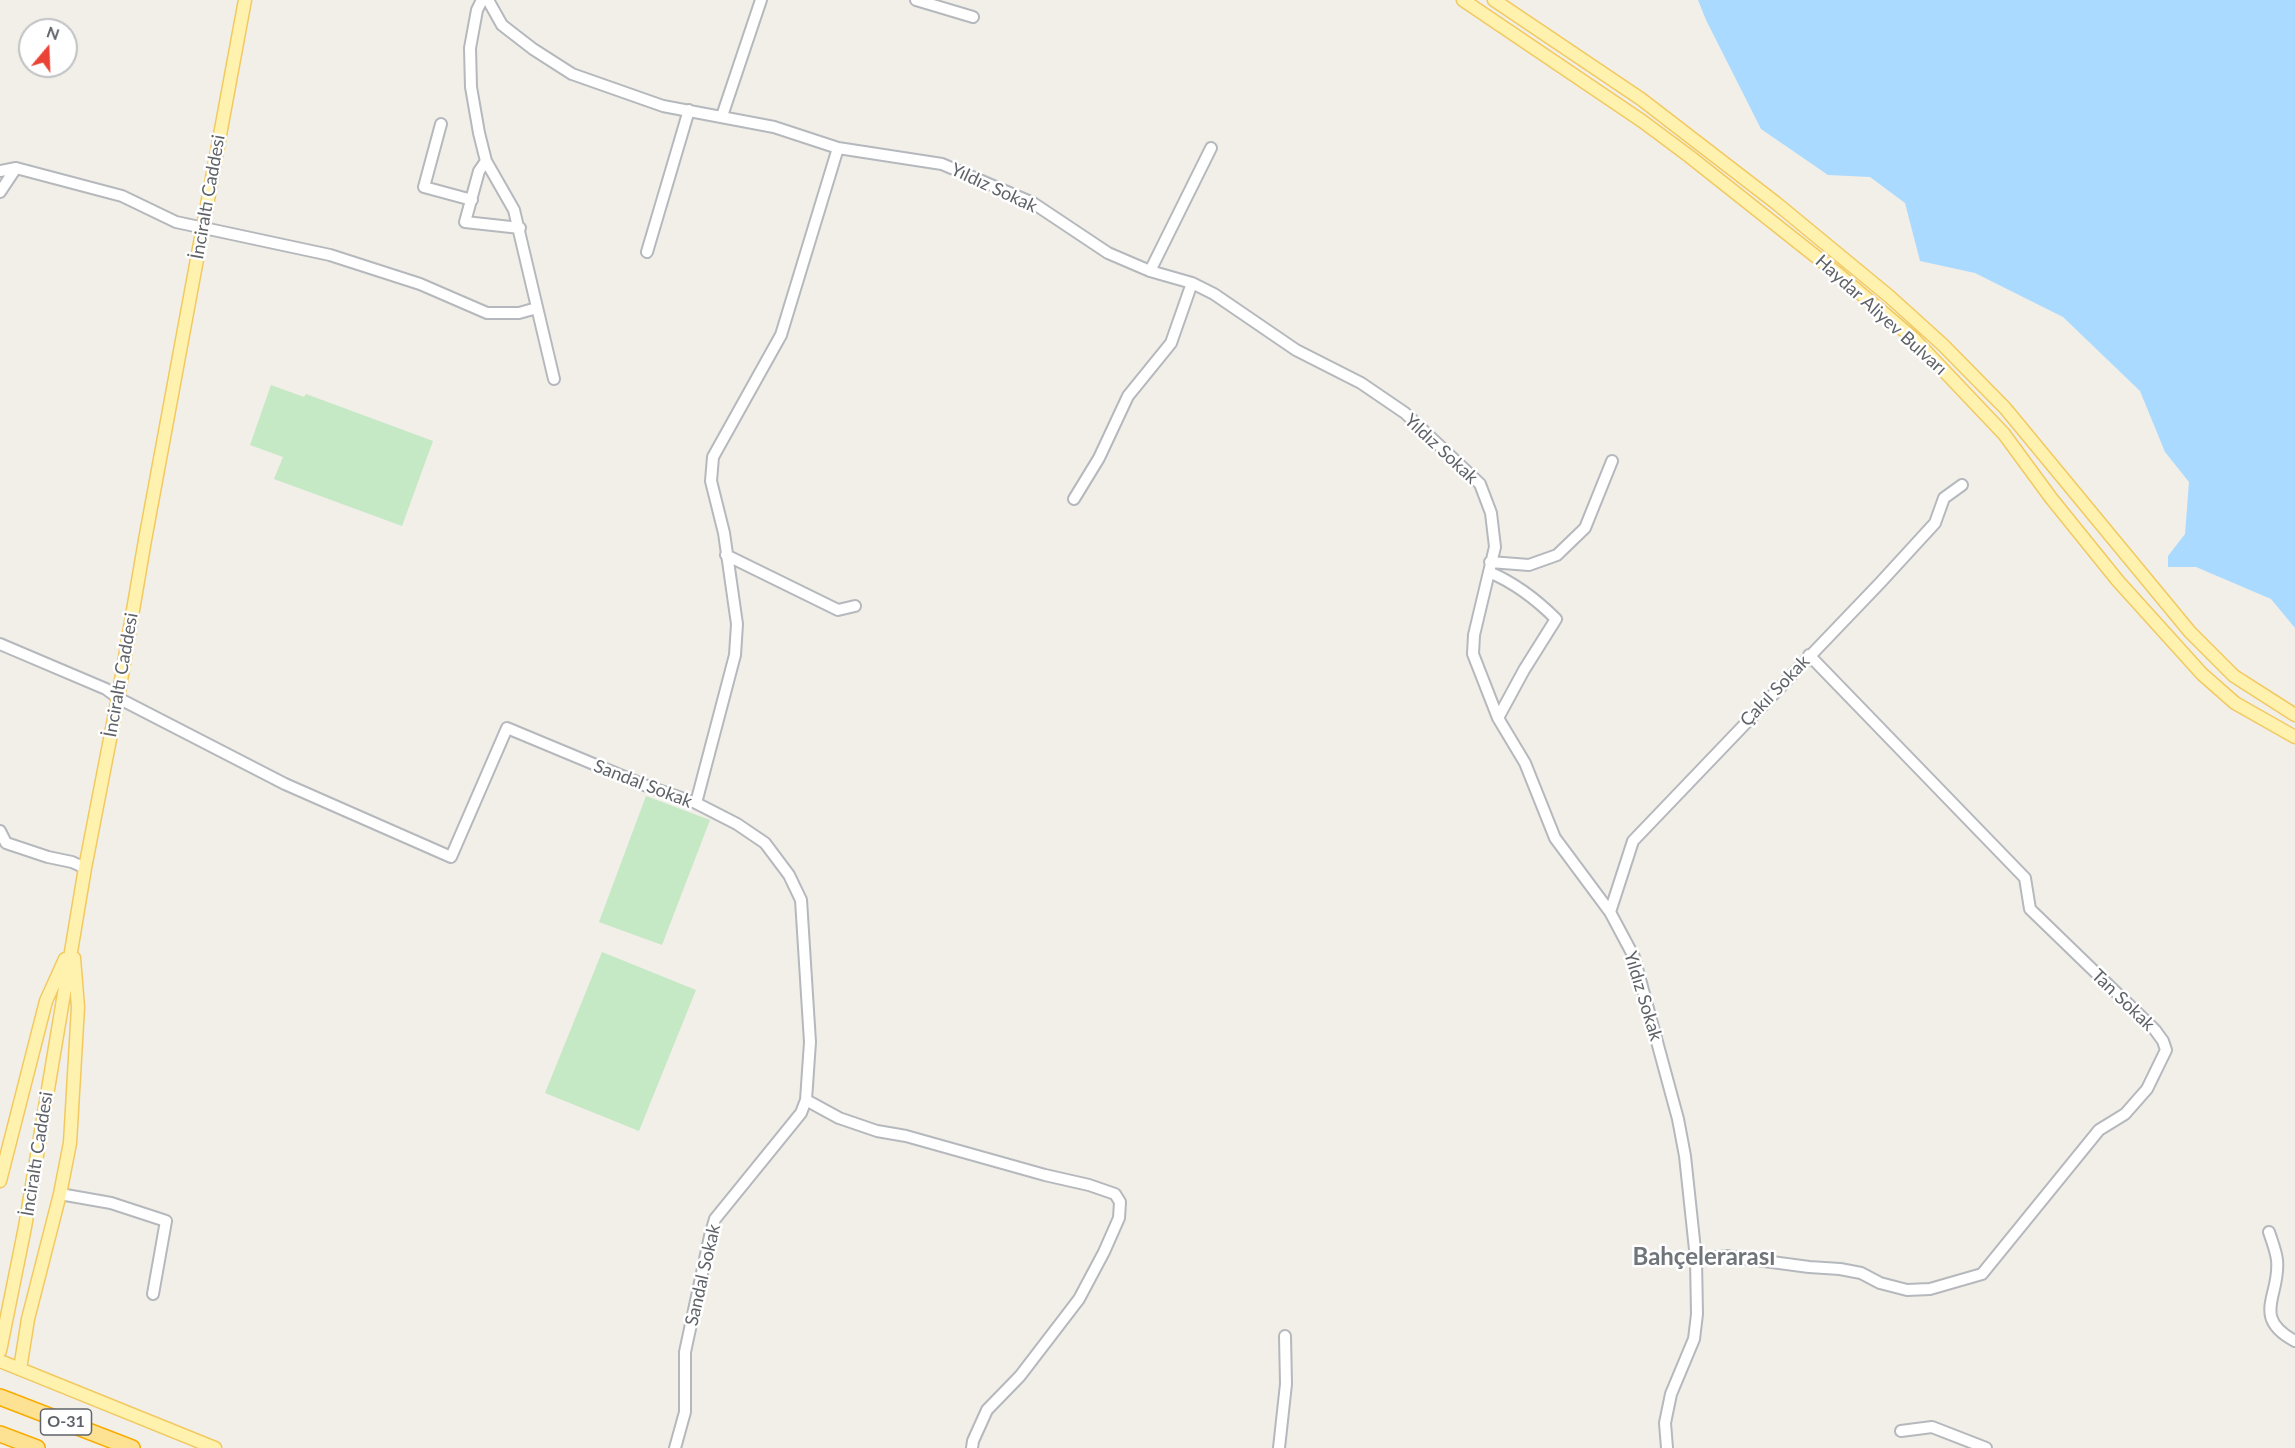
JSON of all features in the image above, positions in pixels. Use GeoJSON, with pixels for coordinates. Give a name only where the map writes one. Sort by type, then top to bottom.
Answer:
{"type":"FeatureCollection","features":[{"type":"Feature","properties":{"kind":"highway","name":"O-31"},"geometry":{"type":"LineString","coordinates":[[0,1397],[132,1448]]}},
{"type":"Feature","properties":{"kind":"highway","name":"O-31"},"geometry":{"type":"LineString","coordinates":[[0,1434],[37,1448]]}},
{"type":"Feature","properties":{"kind":"main road","name":"İnciraltı Caddesi"},"geometry":{"type":"LineString","coordinates":[[0,1351],[25,1227],[85,868],[245,0]]}},
{"type":"Feature","properties":{"kind":"main road","name":"Haydar Aliyev Bulvarı"},"geometry":{"type":"LineString","coordinates":[[1463,0],[1642,121],[1689,156],[1838,274],[1913,338],[2004,434],[2051,498],[2118,581],[2202,674],[2235,703],[2295,737]]}},
{"type":"Feature","properties":{"kind":"main road","name":"Haydar Aliyev Bulvarı"},"geometry":{"type":"LineString","coordinates":[[1494,0],[1650,106],[1776,203],[1917,321],[2005,408],[2190,632],[2234,676],[2295,716]]}},
{"type":"Feature","properties":{"kind":"main road"},"geometry":{"type":"LineString","coordinates":[[0,1181],[46,1000],[73,942]]}},
{"type":"Feature","properties":{"kind":"main road"},"geometry":{"type":"LineString","coordinates":[[21,1370],[28,1319],[60,1194],[70,1143],[78,1007],[73,942]]}},
{"type":"Feature","properties":{"kind":"main road"},"geometry":{"type":"LineString","coordinates":[[0,1361],[215,1448]]}},
{"type":"Feature","properties":{"kind":"street"},"geometry":{"type":"LineString","coordinates":[[482,0],[477,10],[470,48],[471,87],[486,161],[510,199],[520,228],[554,379]]}},
{"type":"Feature","properties":{"kind":"street","name":"Yıldız Sokak"},"geometry":{"type":"LineString","coordinates":[[488,0],[501,25],[572,74],[663,106],[774,127],[838,148],[942,164],[1033,203],[1108,253],[1150,271],[1192,283],[1214,294],[1296,350],[1361,383],[1405,414],[1480,484],[1491,513],[1495,547],[1474,635],[1473,654],[1498,718],[1525,763],[1555,838],[1610,912],[1634,957],[1678,1119],[1685,1156],[1696,1259],[1697,1314],[1694,1339],[1671,1394],[1665,1423],[1667,1448]]}},
{"type":"Feature","properties":{"kind":"street"},"geometry":{"type":"LineString","coordinates":[[722,116],[761,0]]}},
{"type":"Feature","properties":{"kind":"street"},"geometry":{"type":"LineString","coordinates":[[916,0],[973,17]]}},
{"type":"Feature","properties":{"kind":"street"},"geometry":{"type":"LineString","coordinates":[[647,252],[689,110]]}},
{"type":"Feature","properties":{"kind":"street"},"geometry":{"type":"LineString","coordinates":[[441,124],[424,187],[472,200]]}},
{"type":"Feature","properties":{"kind":"street"},"geometry":{"type":"LineString","coordinates":[[696,803],[735,655],[737,624],[724,534],[711,480],[713,457],[782,335],[838,148]]}},
{"type":"Feature","properties":{"kind":"street"},"geometry":{"type":"LineString","coordinates":[[1150,271],[1211,148]]}},
{"type":"Feature","properties":{"kind":"street"},"geometry":{"type":"LineString","coordinates":[[486,161],[479,171],[465,222],[520,228]]}},
{"type":"Feature","properties":{"kind":"street"},"geometry":{"type":"LineString","coordinates":[[0,192],[16,168]]}},
{"type":"Feature","properties":{"kind":"street"},"geometry":{"type":"LineString","coordinates":[[0,171],[16,168],[122,196],[176,222],[330,255],[420,284],[487,313],[519,313],[537,308]]}},
{"type":"Feature","properties":{"kind":"street"},"geometry":{"type":"LineString","coordinates":[[1074,499],[1099,458],[1128,396],[1171,343],[1192,283]]}},
{"type":"Feature","properties":{"kind":"street"},"geometry":{"type":"LineString","coordinates":[[1489,567],[1529,565],[1557,555],[1585,528],[1612,461]]}},
{"type":"Feature","properties":{"kind":"street","name":"Çakıl Sokak"},"geometry":{"type":"LineString","coordinates":[[1610,912],[1633,841],[1880,583],[1935,523],[1944,498],[1962,485]]}},
{"type":"Feature","properties":{"kind":"street"},"geometry":{"type":"LineString","coordinates":[[726,555],[838,610],[855,606]]}},
{"type":"Feature","properties":{"kind":"street"},"geometry":{"type":"LineString","coordinates":[[1489,567],[1541,604],[1556,619],[1524,670],[1498,718]]}},
{"type":"Feature","properties":{"kind":"street","name":"Sandal Sokak"},"geometry":{"type":"LineString","coordinates":[[0,644],[106,689],[118,698],[285,784],[452,857],[507,728],[644,785],[696,803],[737,824],[765,843],[789,875],[801,900],[810,1042],[806,1100],[801,1113],[715,1219],[685,1352],[685,1412],[675,1448]]}},
{"type":"Feature","properties":{"kind":"street","name":"Tan Sokak"},"geometry":{"type":"LineString","coordinates":[[1696,1259],[1727,1256],[1840,1269],[1907,1290],[1930,1288],[1982,1274],[2099,1130],[2125,1114],[2147,1089],[2166,1050],[2155,1030],[2030,909],[2025,878],[1809,655]]}},
{"type":"Feature","properties":{"kind":"street"},"geometry":{"type":"LineString","coordinates":[[0,831],[6,843],[72,861],[85,868]]}},
{"type":"Feature","properties":{"kind":"street"},"geometry":{"type":"LineString","coordinates":[[806,1100],[839,1118],[877,1131],[906,1136],[1089,1185],[1116,1194],[1120,1202],[1119,1218],[1079,1299],[1020,1376],[987,1410],[972,1448]]}},
{"type":"Feature","properties":{"kind":"street"},"geometry":{"type":"LineString","coordinates":[[60,1194],[111,1203],[166,1221],[153,1294]]}},
{"type":"Feature","properties":{"kind":"street"},"geometry":{"type":"LineString","coordinates":[[2269,1232],[2277,1262],[2270,1314],[2274,1324],[2295,1341]]}},
{"type":"Feature","properties":{"kind":"street"},"geometry":{"type":"LineString","coordinates":[[1279,1448],[1286,1384],[1285,1336]]}},
{"type":"Feature","properties":{"kind":"street"},"geometry":{"type":"LineString","coordinates":[[1901,1431],[1932,1427],[1986,1448]]}},
{"type":"Feature","properties":{"kind":"green space"},"geometry":{"type":"Polygon","coordinates":[[[271,385],[304,397],[306,394],[433,441],[402,526],[274,479],[283,457],[250,445],[271,385]]]}},
{"type":"Feature","properties":{"kind":"green space"},"geometry":{"type":"Polygon","coordinates":[[[646,796],[710,820],[662,945],[599,922],[646,796]]]}},
{"type":"Feature","properties":{"kind":"green space"},"geometry":{"type":"Polygon","coordinates":[[[602,952],[696,990],[639,1131],[545,1093],[602,952]]]}},
{"type":"Feature","properties":{"kind":"water"},"geometry":{"type":"Polygon","coordinates":[[[1698,0],[2295,0],[2295,628],[2271,599],[2196,567],[2168,567],[2168,556],[2185,534],[2189,482],[2165,452],[2140,391],[2063,317],[1975,273],[1920,261],[1905,203],[1870,177],[1828,175],[1761,129],[1698,0]]]}},
{"type":"Feature","properties":{"kind":"district","name":"Bahçelerarası"},"geometry":{"type":"Point","coordinates":[1704,1257]}}]}
